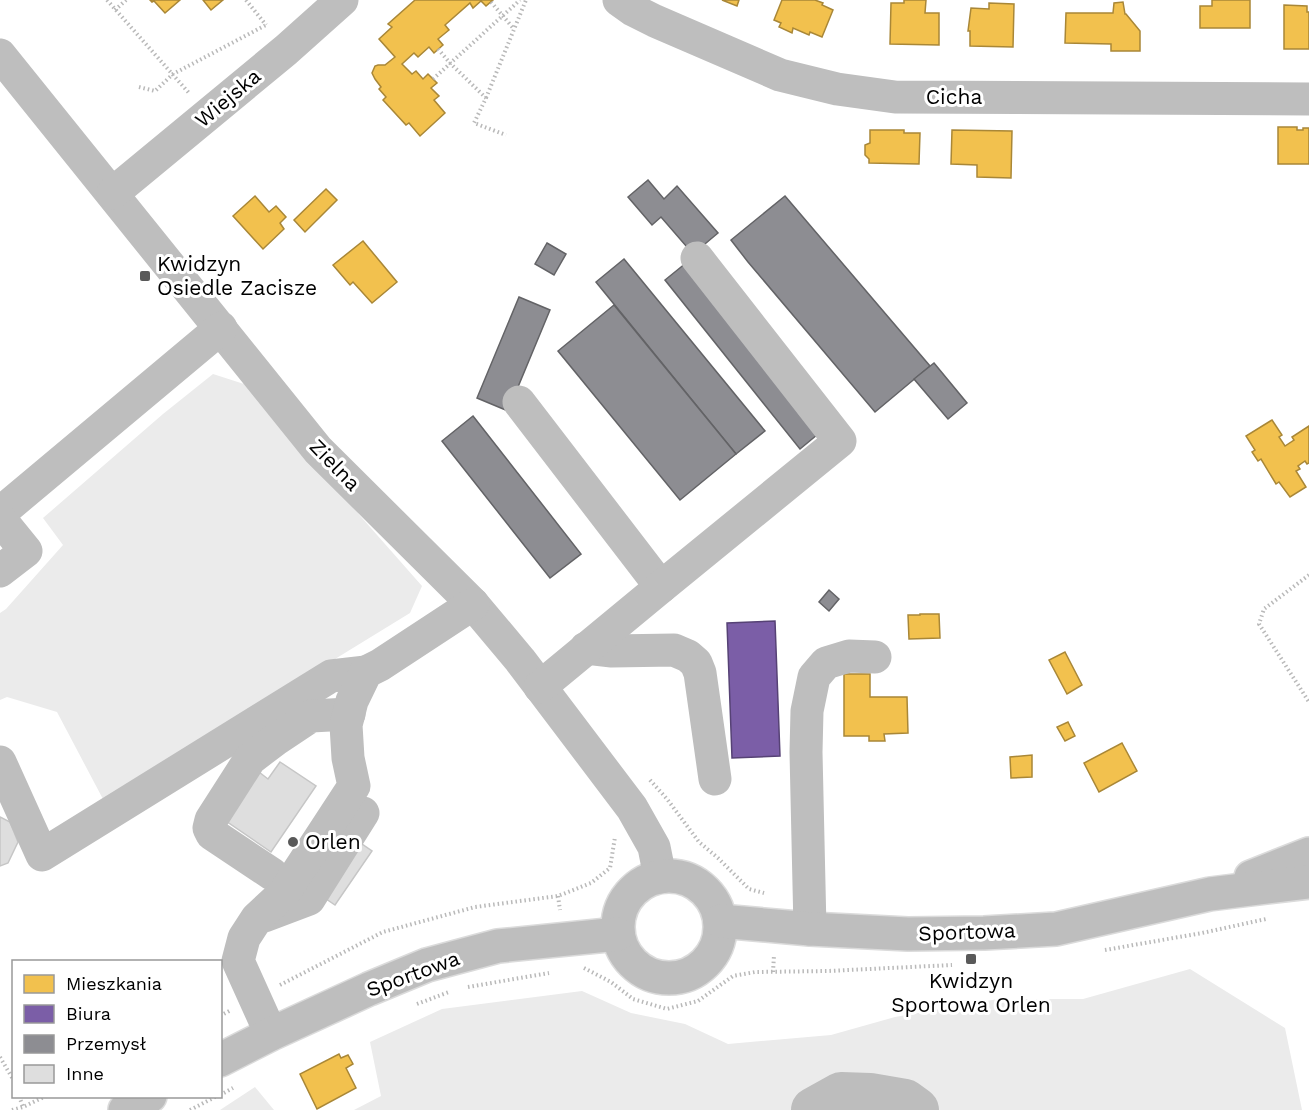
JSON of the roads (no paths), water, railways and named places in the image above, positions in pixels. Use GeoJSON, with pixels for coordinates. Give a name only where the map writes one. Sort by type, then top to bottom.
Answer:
{"type":"FeatureCollection","features":[{"type":"Feature","properties":{"kind":"street","name":"Wiejska"},"geometry":{"type":"LineString","coordinates":[[112,193],[286,50],[342,0]]}},
{"type":"Feature","properties":{"kind":"street","name":"Cicha"},"geometry":{"type":"LineString","coordinates":[[619,0],[655,21],[780,75],[837,89],[895,97],[1309,99]]}},
{"type":"Feature","properties":{"kind":"street","name":"Zielna"},"geometry":{"type":"LineString","coordinates":[[0,55],[318,450],[473,604],[520,660],[632,808],[654,847],[660,877]]}},
{"type":"Feature","properties":{"kind":"street"},"geometry":{"type":"LineString","coordinates":[[540,687],[840,441],[697,258]]}},
{"type":"Feature","properties":{"kind":"street"},"geometry":{"type":"LineString","coordinates":[[0,513],[220,328]]}},
{"type":"Feature","properties":{"kind":"street"},"geometry":{"type":"LineString","coordinates":[[519,402],[661,586]]}},
{"type":"Feature","properties":{"kind":"street"},"geometry":{"type":"LineString","coordinates":[[0,519],[26,551],[0,571]]}},
{"type":"Feature","properties":{"kind":"street"},"geometry":{"type":"LineString","coordinates":[[0,762],[42,855],[331,676],[366,672],[380,665],[473,604]]}},
{"type":"Feature","properties":{"kind":"street"},"geometry":{"type":"LineString","coordinates":[[586,648],[612,651],[674,650],[688,656],[696,663],[700,673],[716,779]]}},
{"type":"Feature","properties":{"kind":"street"},"geometry":{"type":"LineString","coordinates":[[810,929],[806,752],[807,711],[814,677],[826,663],[849,656],[875,657]]}},
{"type":"Feature","properties":{"kind":"street"},"geometry":{"type":"LineString","coordinates":[[271,1034],[238,961],[244,938],[257,918],[284,893],[351,772],[346,725],[352,701],[366,672]]}},
{"type":"Feature","properties":{"kind":"street"},"geometry":{"type":"LineString","coordinates":[[272,874],[213,834],[209,828],[211,820],[250,759],[311,716],[349,714]]}},
{"type":"Feature","properties":{"kind":"street"},"geometry":{"type":"LineString","coordinates":[[257,918],[272,874],[351,772]]}},
{"type":"Feature","properties":{"kind":"street","name":"Sportowa"},"geometry":{"type":"LineString","coordinates":[[1210,894],[1309,854]]}},
{"type":"Feature","properties":{"kind":"street"},"geometry":{"type":"LineString","coordinates":[[660,877],[677,877],[692,882],[705,891],[715,905],[720,921],[719,939],[712,955],[700,968],[684,976],[666,978],[649,974],[634,965],[623,951],[618,934],[619,918],[624,903],[633,891],[646,882],[660,877]]}},
{"type":"Feature","properties":{"kind":"street","name":"Sportowa"},"geometry":{"type":"LineString","coordinates":[[720,921],[908,934],[1056,929],[1210,894],[1309,882]]}},
{"type":"Feature","properties":{"kind":"street","name":"Sportowa"},"geometry":{"type":"LineString","coordinates":[[231,1072],[271,1034],[427,965],[498,946],[618,934]]}},
{"type":"Feature","properties":{"kind":"street"},"geometry":{"type":"LineString","coordinates":[[125,1110],[146,1098]]}},
{"type":"Feature","properties":{"kind":"waterway"},"geometry":{"type":"LineString","coordinates":[[814,1110],[841,1095],[870,1096],[905,1102],[916,1110]]}},
{"type":"Feature","properties":{"kind":"place","name":"Kwidzyn Osiedle Zacisze"},"geometry":{"type":"Point","coordinates":[145,276]}},
{"type":"Feature","properties":{"kind":"place","name":"Orlen"},"geometry":{"type":"Point","coordinates":[293,842]}},
{"type":"Feature","properties":{"kind":"place","name":"Kwidzyn Sportowa Orlen"},"geometry":{"type":"Point","coordinates":[971,959]}}]}
